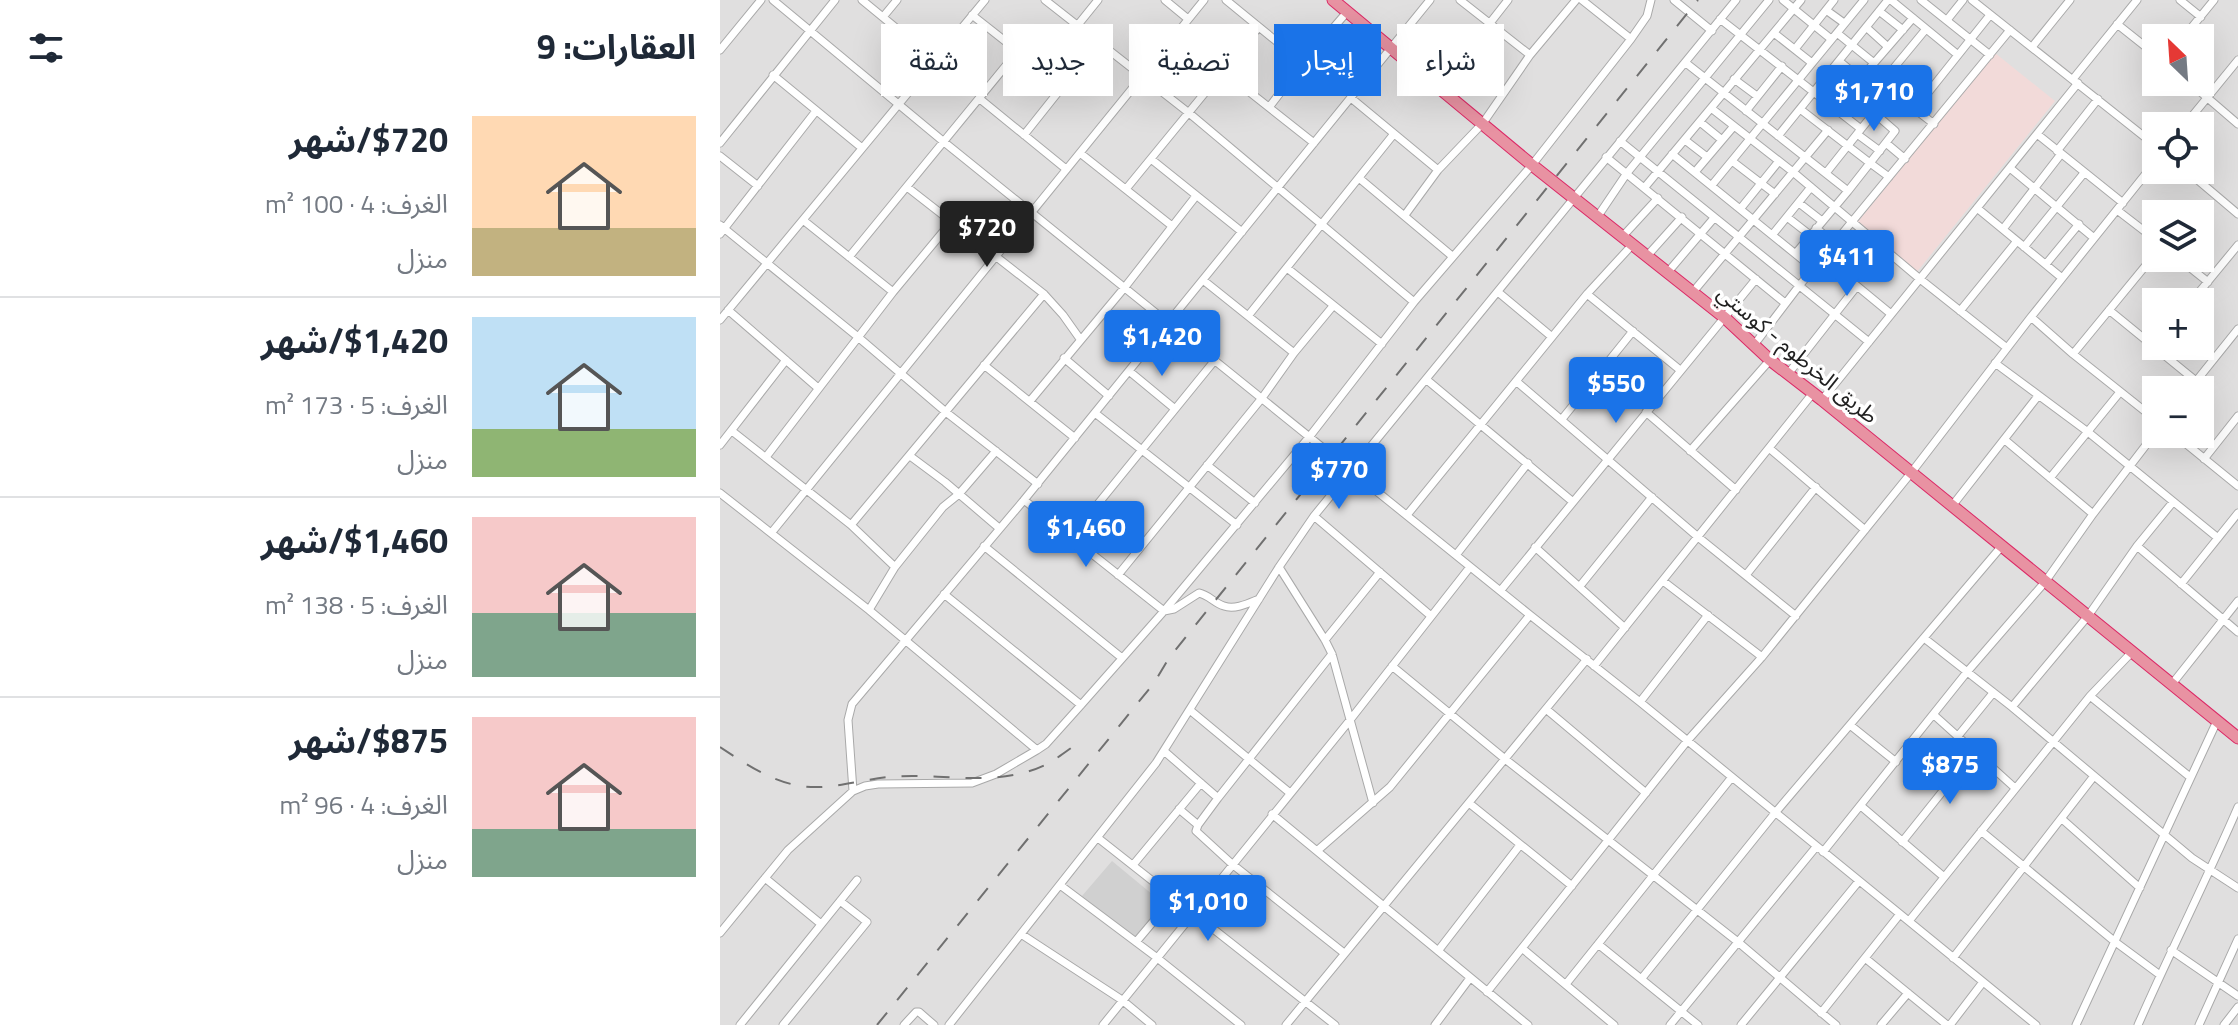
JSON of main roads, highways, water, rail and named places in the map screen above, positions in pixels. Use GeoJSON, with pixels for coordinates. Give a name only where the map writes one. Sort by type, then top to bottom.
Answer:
{"type":"FeatureCollection","features":[{"type":"Feature","properties":{"kind":"highway","name":"طريق الخرطوم - كوستي"},"geometry":{"type":"LineString","coordinates":[[1333,0],[1532,165],[1725,318],[1770,360],[2238,738]]}},
{"type":"Feature","properties":{"kind":"railway"},"geometry":{"type":"LineString","coordinates":[[877,1025],[1698,0]]}},
{"type":"Feature","properties":{"kind":"railway"},"geometry":{"type":"LineString","coordinates":[[720,747],[772,777],[791,784],[816,787],[889,777],[1009,776],[1047,764],[1078,743]]}}]}
